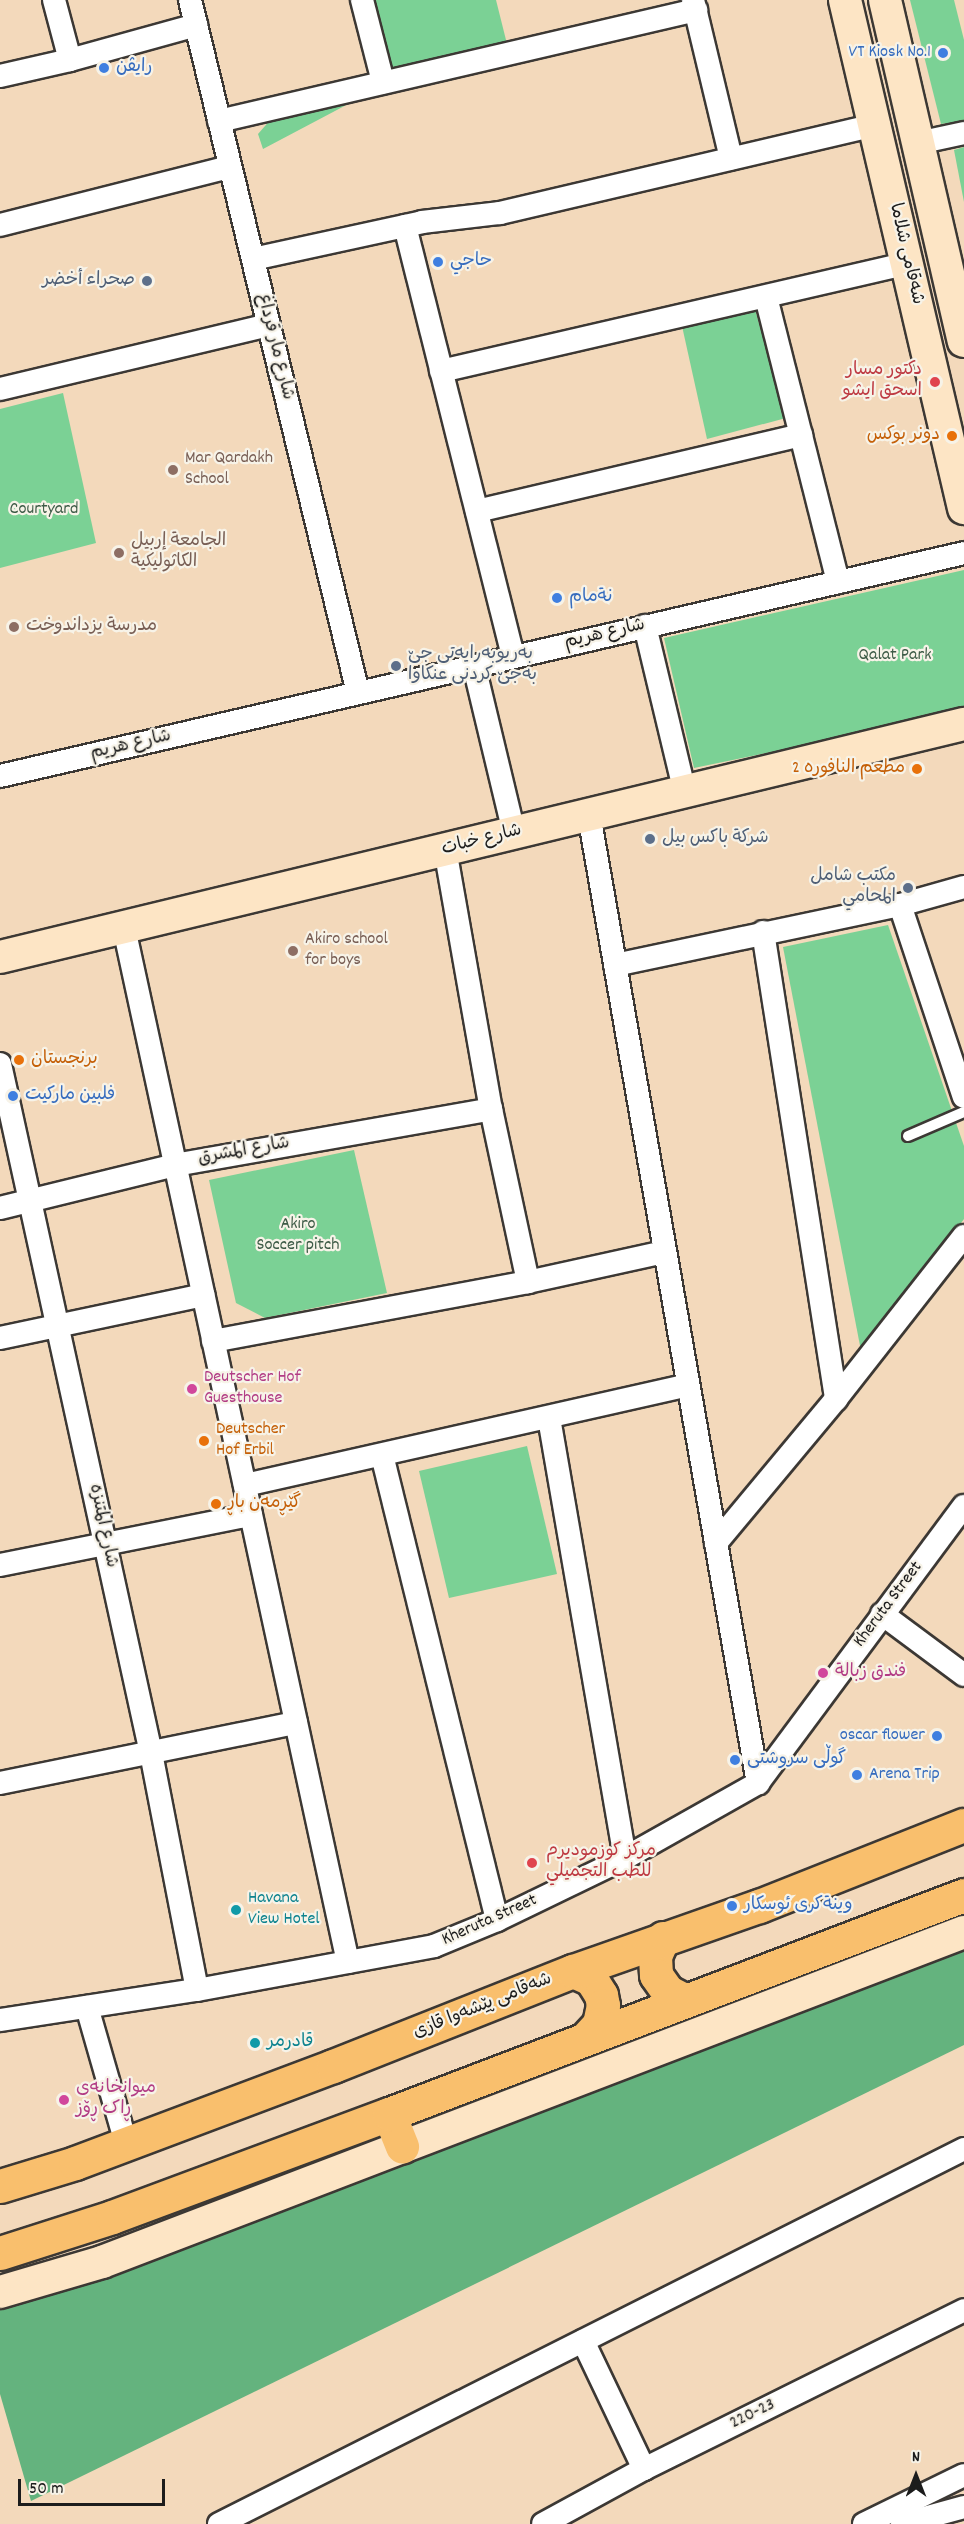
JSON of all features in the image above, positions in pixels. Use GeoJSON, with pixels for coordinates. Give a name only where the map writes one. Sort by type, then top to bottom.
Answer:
{"type":"FeatureCollection","features":[{"type":"Feature","properties":{"kind":"highway","name":"شەقامی پێشەوا قازی"},"geometry":{"type":"LineString","coordinates":[[0,2186],[126,2144],[333,2066],[573,1971],[759,1906],[964,1825]]}},
{"type":"Feature","properties":{"kind":"highway"},"geometry":{"type":"LineString","coordinates":[[0,2253],[112,2217],[390,2114],[586,2037],[964,1895]]}},
{"type":"Feature","properties":{"kind":"highway"},"geometry":{"type":"LineString","coordinates":[[663,1938],[655,1956],[656,1975],[667,1991],[684,2000]]}},
{"type":"Feature","properties":{"kind":"highway"},"geometry":{"type":"LineString","coordinates":[[573,1971],[591,1979],[602,1995],[603,2005],[599,2024],[586,2037]]}},
{"type":"Feature","properties":{"kind":"highway"},"geometry":{"type":"LineString","coordinates":[[390,2114],[402,2147]]}},
{"type":"Feature","properties":{"kind":"street"},"geometry":{"type":"LineString","coordinates":[[54,0],[70,60]]}},
{"type":"Feature","properties":{"kind":"street","name":"شارع مار قرداغ"},"geometry":{"type":"LineString","coordinates":[[190,0],[358,693]]}},
{"type":"Feature","properties":{"kind":"street"},"geometry":{"type":"LineString","coordinates":[[362,0],[383,82]]}},
{"type":"Feature","properties":{"kind":"street","name":"شەقامی شلاما"},"geometry":{"type":"LineString","coordinates":[[845,0],[907,263],[955,427],[964,508]]}},
{"type":"Feature","properties":{"kind":"street"},"geometry":{"type":"LineString","coordinates":[[885,0],[964,341]]}},
{"type":"Feature","properties":{"kind":"street"},"geometry":{"type":"LineString","coordinates":[[219,121],[694,5],[731,158]]}},
{"type":"Feature","properties":{"kind":"street"},"geometry":{"type":"LineString","coordinates":[[0,76],[70,60],[196,25]]}},
{"type":"Feature","properties":{"kind":"street"},"geometry":{"type":"LineString","coordinates":[[253,259],[405,226],[500,213],[874,125]]}},
{"type":"Feature","properties":{"kind":"street"},"geometry":{"type":"LineString","coordinates":[[918,143],[964,133]]}},
{"type":"Feature","properties":{"kind":"street"},"geometry":{"type":"LineString","coordinates":[[0,225],[230,167]]}},
{"type":"Feature","properties":{"kind":"street"},"geometry":{"type":"LineString","coordinates":[[405,226],[513,657]]}},
{"type":"Feature","properties":{"kind":"street"},"geometry":{"type":"LineString","coordinates":[[441,371],[907,263]]}},
{"type":"Feature","properties":{"kind":"street"},"geometry":{"type":"LineString","coordinates":[[766,297],[838,582]]}},
{"type":"Feature","properties":{"kind":"street"},"geometry":{"type":"LineString","coordinates":[[0,389],[268,325]]}},
{"type":"Feature","properties":{"kind":"street"},"geometry":{"type":"LineString","coordinates":[[477,511],[801,435]]}},
{"type":"Feature","properties":{"kind":"street","name":"شارع هريم"},"geometry":{"type":"LineString","coordinates":[[0,776],[964,553]]}},
{"type":"Feature","properties":{"kind":"street"},"geometry":{"type":"LineString","coordinates":[[645,626],[685,792]]}},
{"type":"Feature","properties":{"kind":"street"},"geometry":{"type":"LineString","coordinates":[[474,666],[514,833]]}},
{"type":"Feature","properties":{"kind":"street","name":"شارع خبات"},"geometry":{"type":"LineString","coordinates":[[0,957],[964,724]]}},
{"type":"Feature","properties":{"kind":"street"},"geometry":{"type":"LineString","coordinates":[[589,815],[758,1783]]}},
{"type":"Feature","properties":{"kind":"street"},"geometry":{"type":"LineString","coordinates":[[445,849],[491,1108],[528,1282]]}},
{"type":"Feature","properties":{"kind":"street"},"geometry":{"type":"LineString","coordinates":[[615,964],[900,905],[964,887]]}},
{"type":"Feature","properties":{"kind":"street"},"geometry":{"type":"LineString","coordinates":[[900,905],[964,1097]]}},
{"type":"Feature","properties":{"kind":"street"},"geometry":{"type":"LineString","coordinates":[[124,928],[348,1962]]}},
{"type":"Feature","properties":{"kind":"street"},"geometry":{"type":"LineString","coordinates":[[764,932],[836,1399]]}},
{"type":"Feature","properties":{"kind":"street","name":"شارع المتنزه"},"geometry":{"type":"LineString","coordinates":[[0,1064],[32,1199],[151,1754],[197,1990]]}},
{"type":"Feature","properties":{"kind":"street","name":"شارع المشرق"},"geometry":{"type":"LineString","coordinates":[[0,1208],[175,1165],[491,1108]]}},
{"type":"Feature","properties":{"kind":"street"},"geometry":{"type":"LineString","coordinates":[[716,1544],[836,1399],[964,1236]]}},
{"type":"Feature","properties":{"kind":"street"},"geometry":{"type":"LineString","coordinates":[[213,1341],[528,1282],[665,1252]]}},
{"type":"Feature","properties":{"kind":"street"},"geometry":{"type":"LineString","coordinates":[[0,1338],[60,1328],[204,1295]]}},
{"type":"Feature","properties":{"kind":"street"},"geometry":{"type":"LineString","coordinates":[[245,1485],[688,1385]]}},
{"type":"Feature","properties":{"kind":"street"},"geometry":{"type":"LineString","coordinates":[[549,1418],[625,1858]]}},
{"type":"Feature","properties":{"kind":"street"},"geometry":{"type":"LineString","coordinates":[[382,1455],[497,1920]]}},
{"type":"Feature","properties":{"kind":"street","name":"Kheruta Street"},"geometry":{"type":"LineString","coordinates":[[0,2020],[197,1990],[434,1946],[497,1920],[625,1858],[758,1783],[964,1506]]}},
{"type":"Feature","properties":{"kind":"street"},"geometry":{"type":"LineString","coordinates":[[0,1565],[251,1515]]}},
{"type":"Feature","properties":{"kind":"street"},"geometry":{"type":"LineString","coordinates":[[882,1614],[964,1675]]}},
{"type":"Feature","properties":{"kind":"street"},"geometry":{"type":"LineString","coordinates":[[0,1784],[296,1723]]}},
{"type":"Feature","properties":{"kind":"street"},"geometry":{"type":"LineString","coordinates":[[0,2292],[102,2262],[964,1932]]}},
{"type":"Feature","properties":{"kind":"street"},"geometry":{"type":"LineString","coordinates":[[87,2007],[126,2144]]}},
{"type":"Feature","properties":{"kind":"street"},"geometry":{"type":"LineString","coordinates":[[219,2524],[964,2149]]}},
{"type":"Feature","properties":{"kind":"street","name":"220-23"},"geometry":{"type":"LineString","coordinates":[[543,2524],[644,2469],[964,2310]]}},
{"type":"Feature","properties":{"kind":"street"},"geometry":{"type":"LineString","coordinates":[[582,2341],[644,2469]]}},
{"type":"Feature","properties":{"kind":"street"},"geometry":{"type":"LineString","coordinates":[[864,2524],[964,2475]]}},
{"type":"Feature","properties":{"kind":"street"},"geometry":{"type":"LineString","coordinates":[[902,2524],[964,2507]]}},
{"type":"Feature","properties":{"kind":"lane"},"geometry":{"type":"LineString","coordinates":[[908,1136],[964,1112]]}},
{"type":"Feature","properties":{"kind":"green space"},"geometry":{"type":"Polygon","coordinates":[[[371,0],[496,0],[507,44],[390,76],[371,0]]]}},
{"type":"Feature","properties":{"kind":"green space"},"geometry":{"type":"Polygon","coordinates":[[[910,0],[954,0],[964,40],[964,121],[941,124],[910,0]]]}},
{"type":"Feature","properties":{"kind":"green space"},"geometry":{"type":"Polygon","coordinates":[[[343,86],[352,102],[263,149],[258,134],[272,118],[277,95],[343,86]]]}},
{"type":"Feature","properties":{"kind":"green space"},"geometry":{"type":"Polygon","coordinates":[[[964,147],[964,202],[954,150],[964,147]]]}},
{"type":"Feature","properties":{"kind":"green space"},"geometry":{"type":"Polygon","coordinates":[[[755,309],[786,418],[707,439],[682,326],[755,309]]]}},
{"type":"Feature","properties":{"kind":"green space","name":"Courtyard"},"geometry":{"type":"Polygon","coordinates":[[[63,393],[96,543],[0,568],[0,409],[63,393]]]}},
{"type":"Feature","properties":{"kind":"green space","name":"Qalat Park"},"geometry":{"type":"Polygon","coordinates":[[[964,570],[964,712],[694,768],[664,638],[964,570]]]}},
{"type":"Feature","properties":{"kind":"green space"},"geometry":{"type":"Polygon","coordinates":[[[888,925],[964,1146],[964,1219],[862,1356],[783,947],[888,925]]]}},
{"type":"Feature","properties":{"kind":"green space","name":"Akiro Soccer pitch"},"geometry":{"type":"Polygon","coordinates":[[[354,1150],[387,1293],[265,1318],[236,1303],[209,1180],[354,1150]]]}},
{"type":"Feature","properties":{"kind":"green space"},"geometry":{"type":"Polygon","coordinates":[[[527,1446],[557,1574],[449,1598],[419,1471],[527,1446]]]}},
{"type":"Feature","properties":{"kind":"green space"},"geometry":{"type":"Polygon","coordinates":[[[964,1946],[964,2045],[31,2501],[0,2394],[0,2307],[964,1946]]]}},
{"type":"Feature","properties":{"kind":"place","name":"VT Kiosk No.1"},"geometry":{"type":"Point","coordinates":[943,53]}},
{"type":"Feature","properties":{"kind":"place","name":"رایڤن"},"geometry":{"type":"Point","coordinates":[104,68]}},
{"type":"Feature","properties":{"kind":"place","name":"حاجي"},"geometry":{"type":"Point","coordinates":[438,262]}},
{"type":"Feature","properties":{"kind":"place","name":"صحراء أخضر"},"geometry":{"type":"Point","coordinates":[147,281]}},
{"type":"Feature","properties":{"kind":"place","name":"دكتور مسار اسحق ايشو"},"geometry":{"type":"Point","coordinates":[935,382]}},
{"type":"Feature","properties":{"kind":"place","name":"دونر بوكس"},"geometry":{"type":"Point","coordinates":[952,436]}},
{"type":"Feature","properties":{"kind":"place","name":"Mar Qardakh School"},"geometry":{"type":"Point","coordinates":[173,470]}},
{"type":"Feature","properties":{"kind":"place","name":"الجامعة إربيل الكاثوليكية"},"geometry":{"type":"Point","coordinates":[119,553]}},
{"type":"Feature","properties":{"kind":"place","name":"نةمام"},"geometry":{"type":"Point","coordinates":[557,598]}},
{"type":"Feature","properties":{"kind":"place","name":"مدرسة يزداندوخت"},"geometry":{"type":"Point","coordinates":[14,627]}},
{"type":"Feature","properties":{"kind":"place","name":"بەریوبەرایەتی جێ بەجێ کردنی عنکاوا"},"geometry":{"type":"Point","coordinates":[396,666]}},
{"type":"Feature","properties":{"kind":"place","name":"مطعم النافوره 2"},"geometry":{"type":"Point","coordinates":[917,769]}},
{"type":"Feature","properties":{"kind":"place","name":"شركة باكس بيل"},"geometry":{"type":"Point","coordinates":[650,839]}},
{"type":"Feature","properties":{"kind":"place","name":"مكتب شامل المحامي"},"geometry":{"type":"Point","coordinates":[908,888]}},
{"type":"Feature","properties":{"kind":"place","name":"Akiro school for boys"},"geometry":{"type":"Point","coordinates":[293,951]}},
{"type":"Feature","properties":{"kind":"place","name":"برنجستان"},"geometry":{"type":"Point","coordinates":[19,1060]}},
{"type":"Feature","properties":{"kind":"place","name":"فلبين ماركيت"},"geometry":{"type":"Point","coordinates":[13,1096]}},
{"type":"Feature","properties":{"kind":"place","name":"Deutscher Hof Guesthouse"},"geometry":{"type":"Point","coordinates":[192,1389]}},
{"type":"Feature","properties":{"kind":"place","name":"Deutscher Hof Erbil"},"geometry":{"type":"Point","coordinates":[204,1441]}},
{"type":"Feature","properties":{"kind":"place","name":"گێڕمەن باڕ"},"geometry":{"type":"Point","coordinates":[216,1504]}},
{"type":"Feature","properties":{"kind":"place","name":"فندق زبالة"},"geometry":{"type":"Point","coordinates":[823,1673]}},
{"type":"Feature","properties":{"kind":"place","name":"oscar flower"},"geometry":{"type":"Point","coordinates":[937,1736]}},
{"type":"Feature","properties":{"kind":"place","name":"گوڵی سروشتی"},"geometry":{"type":"Point","coordinates":[735,1760]}},
{"type":"Feature","properties":{"kind":"place","name":"Arena Trip"},"geometry":{"type":"Point","coordinates":[857,1775]}},
{"type":"Feature","properties":{"kind":"place","name":"مركز كوزموديرم للطب التجميلي"},"geometry":{"type":"Point","coordinates":[532,1863]}},
{"type":"Feature","properties":{"kind":"place","name":"وينةكرى ئوسكار"},"geometry":{"type":"Point","coordinates":[732,1906]}},
{"type":"Feature","properties":{"kind":"place","name":"Havana View Hotel"},"geometry":{"type":"Point","coordinates":[236,1910]}},
{"type":"Feature","properties":{"kind":"place","name":"قادرمر"},"geometry":{"type":"Point","coordinates":[255,2043]}},
{"type":"Feature","properties":{"kind":"place","name":"میوانخانەی ڕاک ڕۆز"},"geometry":{"type":"Point","coordinates":[64,2100]}}]}
